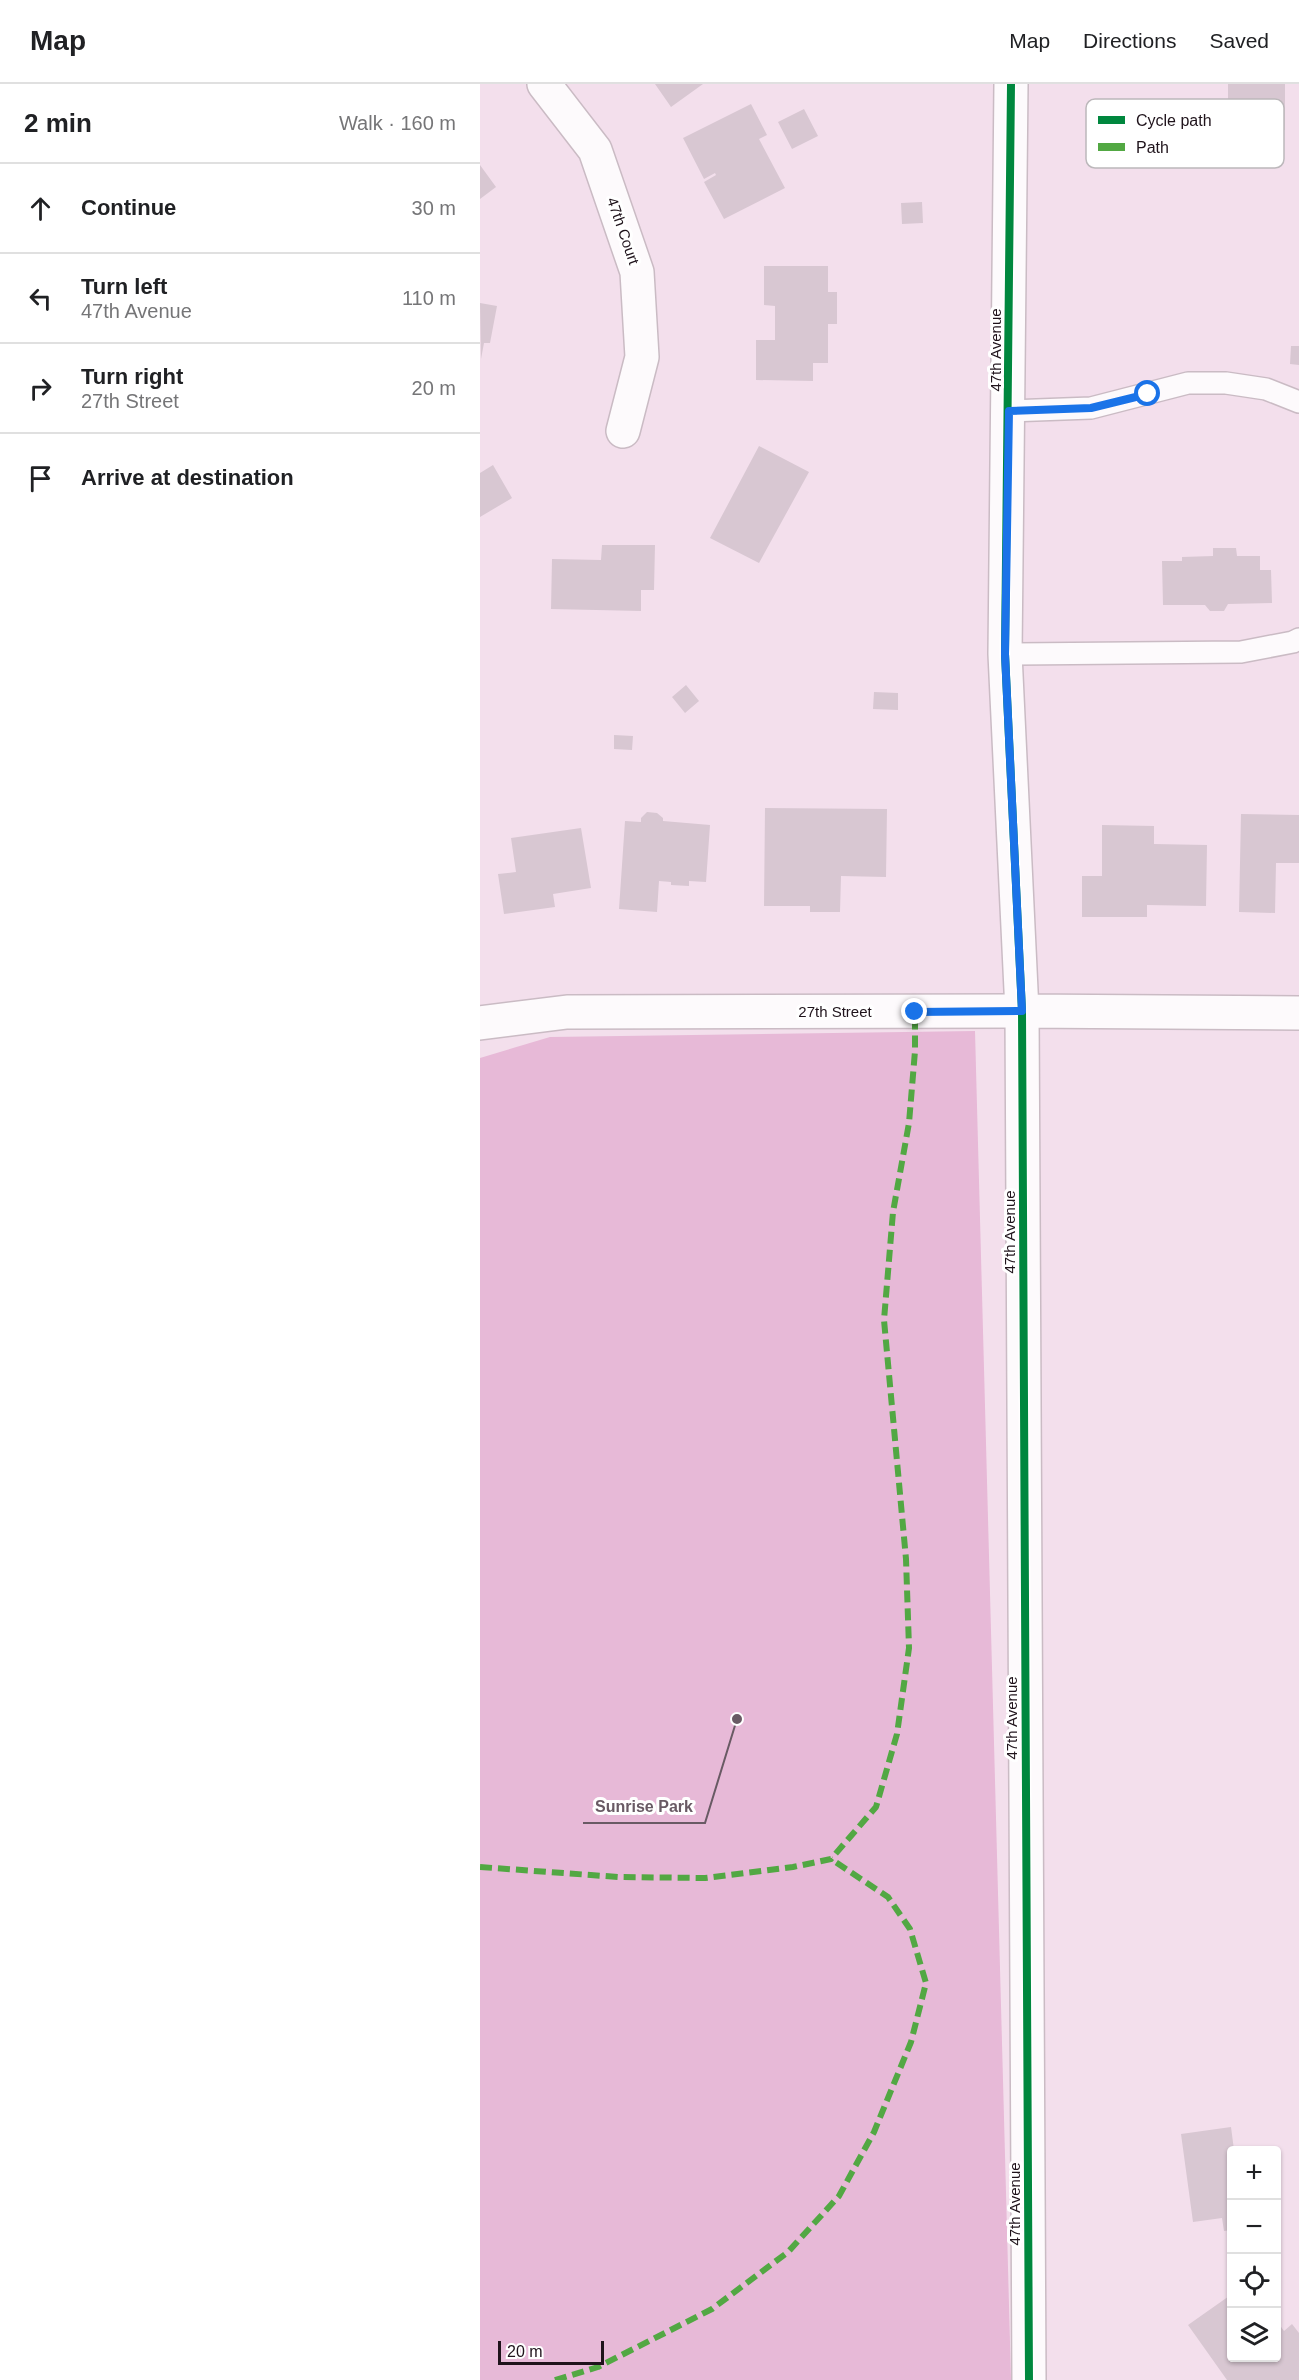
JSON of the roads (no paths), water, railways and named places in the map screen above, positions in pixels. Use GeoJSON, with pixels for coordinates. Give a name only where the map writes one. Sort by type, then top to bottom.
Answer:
{"type":"FeatureCollection","features":[{"type":"Feature","properties":{"kind":"street","name":"47th Court"},"geometry":{"type":"LineString","coordinates":[[544,84],[595,150],[637,272],[642,357],[623,431]]}},
{"type":"Feature","properties":{"kind":"street","name":"47th Avenue"},"geometry":{"type":"LineString","coordinates":[[1011,84],[1005,654],[1022,1011],[1029,2380]]}},
{"type":"Feature","properties":{"kind":"street","name":"27th Street"},"geometry":{"type":"LineString","coordinates":[[480,1023],[567,1012],[1299,1013]]}},
{"type":"Feature","properties":{"kind":"lane"},"geometry":{"type":"LineString","coordinates":[[1009,411],[1091,408],[1188,383],[1226,383],[1266,389],[1299,402]]}},
{"type":"Feature","properties":{"kind":"lane"},"geometry":{"type":"LineString","coordinates":[[1005,654],[1240,652],[1299,639]]}},
{"type":"Feature","properties":{"kind":"place","name":"Sunrise Park"},"geometry":{"type":"Point","coordinates":[737,1719]}}]}
